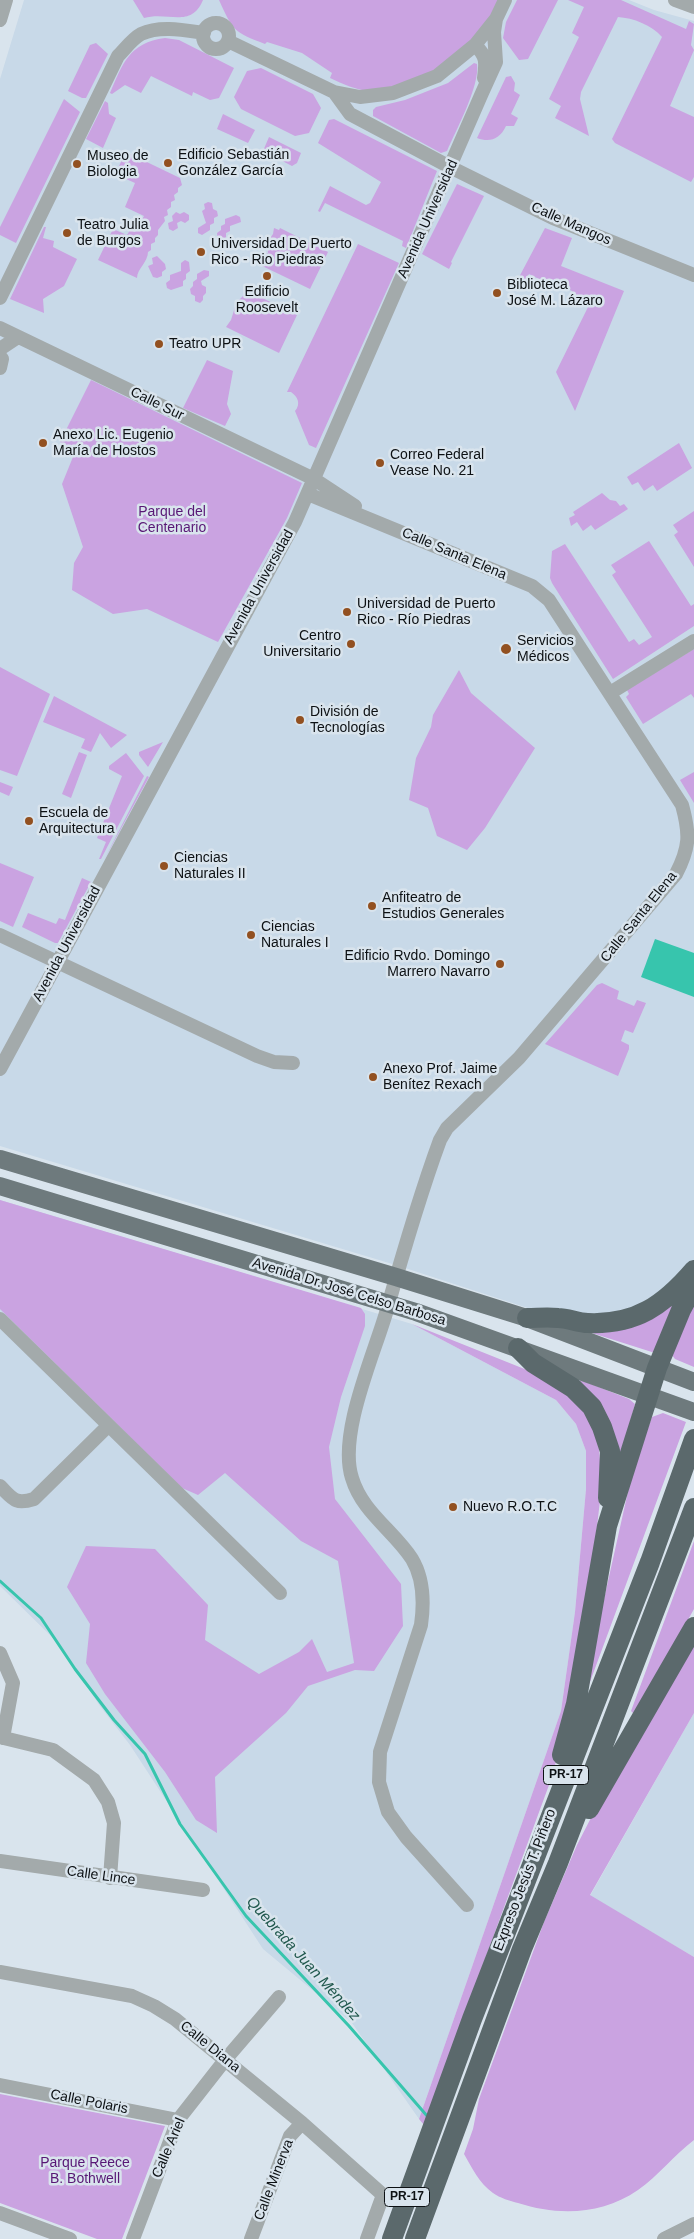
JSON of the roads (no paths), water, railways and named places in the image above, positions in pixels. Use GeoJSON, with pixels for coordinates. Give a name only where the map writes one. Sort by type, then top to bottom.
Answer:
{"type":"FeatureCollection","features":[{"type":"Feature","properties":{"kind":"highway"},"geometry":{"type":"LineString","coordinates":[[527,1318],[558,1318],[587,1323],[616,1322],[647,1311],[666,1300],[694,1270]]}},
{"type":"Feature","properties":{"kind":"highway"},"geometry":{"type":"LineString","coordinates":[[536,1852],[576,1704],[608,1526],[647,1396],[680,1310],[694,1285]]}},
{"type":"Feature","properties":{"kind":"highway"},"geometry":{"type":"LineString","coordinates":[[518,1348],[533,1363],[573,1388],[592,1407],[599,1420],[610,1451],[608,1526]]}},
{"type":"Feature","properties":{"kind":"highway","name":"Expreso Jesús T. Piñero"},"geometry":{"type":"LineString","coordinates":[[392,2239],[422,2154],[536,1852],[650,1562],[694,1439]]}},
{"type":"Feature","properties":{"kind":"highway","name":"Expreso Jesús T. Piñero"},"geometry":{"type":"LineString","coordinates":[[415,2239],[522,1949],[558,1863],[694,1508]]}},
{"type":"Feature","properties":{"kind":"highway"},"geometry":{"type":"LineString","coordinates":[[558,1863],[694,1627]]}},
{"type":"Feature","properties":{"kind":"main road","name":"Avenida Dr. José Celso Barbosa"},"geometry":{"type":"LineString","coordinates":[[0,1160],[396,1277],[527,1318],[687,1380]]}},
{"type":"Feature","properties":{"kind":"main road","name":"Avenida Dr. José Celso Barbosa"},"geometry":{"type":"LineString","coordinates":[[0,1186],[388,1303],[694,1412]]}},
{"type":"Feature","properties":{"kind":"main road"},"geometry":{"type":"LineString","coordinates":[[155,1233],[163,1208]]}},
{"type":"Feature","properties":{"kind":"street"},"geometry":{"type":"LineString","coordinates":[[0,20],[6,0]]}},
{"type":"Feature","properties":{"kind":"street","name":"Avenida Universidad"},"geometry":{"type":"LineString","coordinates":[[0,1069],[295,522],[496,62],[494,32],[496,19],[505,0]]}},
{"type":"Feature","properties":{"kind":"street"},"geometry":{"type":"LineString","coordinates":[[675,0],[694,7]]}},
{"type":"Feature","properties":{"kind":"street"},"geometry":{"type":"LineString","coordinates":[[0,298],[118,56],[142,34],[156,30],[179,29],[204,33],[206,44],[214,49],[224,47],[228,41],[334,92],[360,97],[394,93],[437,76],[475,46],[496,19]]}},
{"type":"Feature","properties":{"kind":"street","name":"Avenida Universidad"},"geometry":{"type":"LineString","coordinates":[[475,46],[482,52],[487,62],[484,89]]}},
{"type":"Feature","properties":{"kind":"street","name":"Calle Mangos"},"geometry":{"type":"LineString","coordinates":[[334,92],[350,114],[450,167],[553,218],[694,275]]}},
{"type":"Feature","properties":{"kind":"street","name":"Calle Sur"},"geometry":{"type":"LineString","coordinates":[[0,328],[314,479]]}},
{"type":"Feature","properties":{"kind":"street"},"geometry":{"type":"LineString","coordinates":[[0,349],[18,336]]}},
{"type":"Feature","properties":{"kind":"street"},"geometry":{"type":"LineString","coordinates":[[0,356],[2,359],[0,368]]}},
{"type":"Feature","properties":{"kind":"street","name":"Calle Santa Elena"},"geometry":{"type":"LineString","coordinates":[[314,479],[378,521]]}},
{"type":"Feature","properties":{"kind":"street","name":"Calle Santa Elena"},"geometry":{"type":"LineString","coordinates":[[308,494],[378,521],[532,586],[542,593],[549,600],[682,805],[688,833],[686,854],[676,874],[519,1058],[447,1128],[436,1153],[396,1277],[360,1394],[350,1439],[348,1460],[352,1479],[364,1502],[412,1560],[420,1577],[424,1606],[421,1625],[380,1752],[379,1782],[388,1812],[406,1837],[467,1905]]}},
{"type":"Feature","properties":{"kind":"street"},"geometry":{"type":"LineString","coordinates":[[610,693],[694,641]]}},
{"type":"Feature","properties":{"kind":"street"},"geometry":{"type":"LineString","coordinates":[[0,934],[257,1056],[274,1062],[293,1063]]}},
{"type":"Feature","properties":{"kind":"street"},"geometry":{"type":"LineString","coordinates":[[0,1319],[280,1593]]}},
{"type":"Feature","properties":{"kind":"street"},"geometry":{"type":"LineString","coordinates":[[0,1486],[14,1500],[22,1503],[34,1500],[108,1426]]}},
{"type":"Feature","properties":{"kind":"street"},"geometry":{"type":"LineString","coordinates":[[0,1653],[13,1683],[2,1738],[53,1750],[94,1780],[108,1802],[114,1823],[110,1878]]}},
{"type":"Feature","properties":{"kind":"street","name":"Calle Lince"},"geometry":{"type":"LineString","coordinates":[[0,1861],[203,1890]]}},
{"type":"Feature","properties":{"kind":"street","name":"Calle Diana"},"geometry":{"type":"LineString","coordinates":[[0,1972],[132,1996],[175,2019],[302,2123],[383,2195],[367,2239]]}},
{"type":"Feature","properties":{"kind":"street","name":"Calle Ariel"},"geometry":{"type":"LineString","coordinates":[[133,2239],[178,2120],[225,2060],[279,1997]]}},
{"type":"Feature","properties":{"kind":"street","name":"Calle Polaris"},"geometry":{"type":"LineString","coordinates":[[0,2085],[178,2120]]}},
{"type":"Feature","properties":{"kind":"street","name":"Calle Minerva"},"geometry":{"type":"LineString","coordinates":[[251,2239],[290,2136],[302,2123]]}},
{"type":"Feature","properties":{"kind":"street"},"geometry":{"type":"LineString","coordinates":[[0,2213],[70,2239]]}},
{"type":"Feature","properties":{"kind":"street"},"geometry":{"type":"LineString","coordinates":[[664,2239],[694,2224]]}},
{"type":"Feature","properties":{"kind":"waterway","name":"Quebrada Juan Méndez"},"geometry":{"type":"LineString","coordinates":[[0,1581],[41,1618],[75,1669],[114,1720],[145,1754],[180,1824],[246,1916],[349,2026],[428,2117]]}},
{"type":"Feature","properties":{"kind":"place","name":"Edificio Sebastián González García"},"geometry":{"type":"Point","coordinates":[168,163]}},
{"type":"Feature","properties":{"kind":"place","name":"Museo de Biologia"},"geometry":{"type":"Point","coordinates":[77,164]}},
{"type":"Feature","properties":{"kind":"place","name":"Teatro Julia de Burgos"},"geometry":{"type":"Point","coordinates":[67,233]}},
{"type":"Feature","properties":{"kind":"place","name":"Universidad De Puerto Rico - Rio Piedras"},"geometry":{"type":"Point","coordinates":[201,252]}},
{"type":"Feature","properties":{"kind":"place","name":"Edificio Roosevelt"},"geometry":{"type":"Point","coordinates":[267,276]}},
{"type":"Feature","properties":{"kind":"place","name":"Biblioteca José M. Lázaro"},"geometry":{"type":"Point","coordinates":[497,293]}},
{"type":"Feature","properties":{"kind":"place","name":"Teatro UPR"},"geometry":{"type":"Point","coordinates":[159,344]}},
{"type":"Feature","properties":{"kind":"place","name":"Anexo Lic. Eugenio María de Hostos"},"geometry":{"type":"Point","coordinates":[43,443]}},
{"type":"Feature","properties":{"kind":"place","name":"Correo Federal Vease No. 21"},"geometry":{"type":"Point","coordinates":[380,463]}},
{"type":"Feature","properties":{"kind":"place","name":"Universidad de Puerto Rico - Río Piedras"},"geometry":{"type":"Point","coordinates":[347,612]}},
{"type":"Feature","properties":{"kind":"place","name":"Centro Universitario"},"geometry":{"type":"Point","coordinates":[351,644]}},
{"type":"Feature","properties":{"kind":"place","name":"Servicios Médicos"},"geometry":{"type":"Point","coordinates":[506,649]}},
{"type":"Feature","properties":{"kind":"place","name":"División de Tecnologías"},"geometry":{"type":"Point","coordinates":[300,720]}},
{"type":"Feature","properties":{"kind":"place","name":"Escuela de Arquitectura"},"geometry":{"type":"Point","coordinates":[29,821]}},
{"type":"Feature","properties":{"kind":"place","name":"Ciencias Naturales II"},"geometry":{"type":"Point","coordinates":[164,866]}},
{"type":"Feature","properties":{"kind":"place","name":"Anfiteatro de Estudios Generales"},"geometry":{"type":"Point","coordinates":[372,906]}},
{"type":"Feature","properties":{"kind":"place","name":"Ciencias Naturales I"},"geometry":{"type":"Point","coordinates":[251,935]}},
{"type":"Feature","properties":{"kind":"place","name":"Edificio Rvdo. Domingo Marrero Navarro"},"geometry":{"type":"Point","coordinates":[500,964]}},
{"type":"Feature","properties":{"kind":"place","name":"Anexo Prof. Jaime Benítez Rexach"},"geometry":{"type":"Point","coordinates":[373,1077]}},
{"type":"Feature","properties":{"kind":"place","name":"Nuevo R.O.T.C"},"geometry":{"type":"Point","coordinates":[453,1507]}},
{"type":"Feature","properties":{"kind":"park label","name":"Parque del Centenario"},"geometry":{"type":"Point","coordinates":[172,520]}},
{"type":"Feature","properties":{"kind":"park label","name":"Parque Reece B. Bothwell"},"geometry":{"type":"Point","coordinates":[85,2172]}}]}
